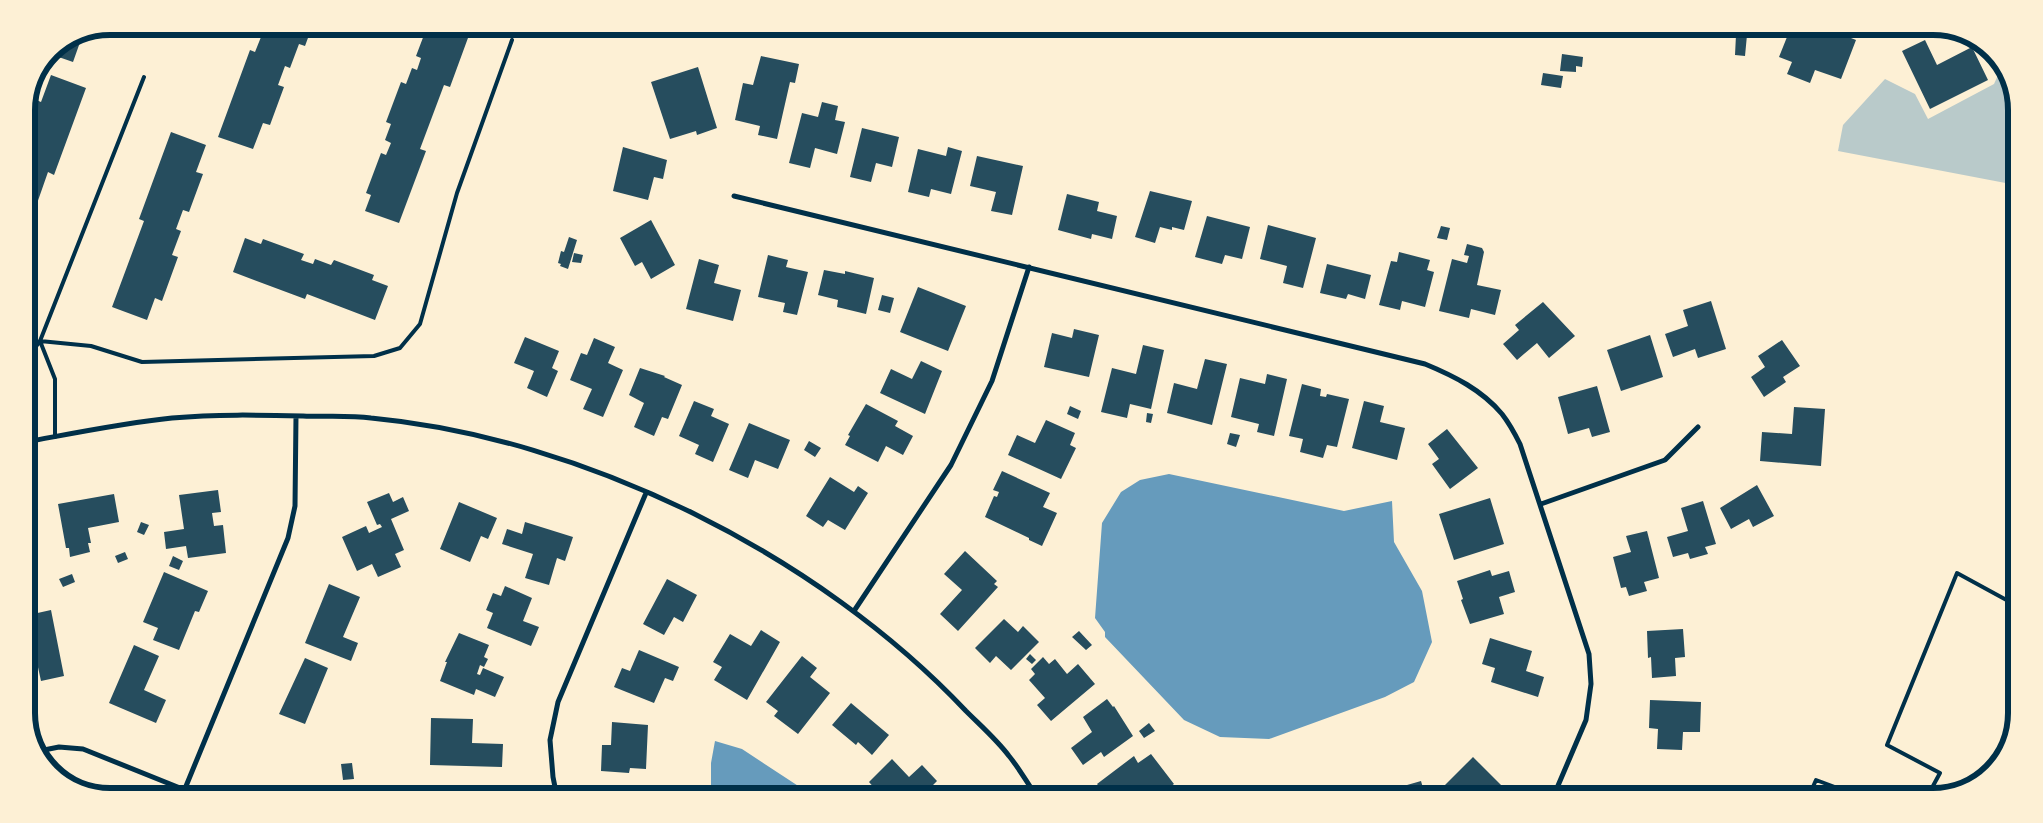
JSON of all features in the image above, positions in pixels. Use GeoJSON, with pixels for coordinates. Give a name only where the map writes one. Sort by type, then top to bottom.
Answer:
{"type":"FeatureCollection","features":[{"type":"Feature","properties":{"kind":"street"},"geometry":{"type":"LineString","coordinates":[[734,196],[1425,364],[1451,375],[1479,392],[1502,414],[1520,444],[1589,654],[1591,684],[1586,720],[1557,788]]}},
{"type":"Feature","properties":{"kind":"street"},"geometry":{"type":"LineString","coordinates":[[854,611],[951,465],[992,381],[1029,267]]}},
{"type":"Feature","properties":{"kind":"street"},"geometry":{"type":"LineString","coordinates":[[35,440],[121,424],[174,418],[228,415],[370,417],[471,433],[556,456],[702,518],[764,551],[854,611],[940,683],[1009,755],[1031,788]]}},
{"type":"Feature","properties":{"kind":"street"},"geometry":{"type":"LineString","coordinates":[[186,788],[288,538],[295,506],[296,416]]}},
{"type":"Feature","properties":{"kind":"street"},"geometry":{"type":"LineString","coordinates":[[1541,504],[1665,460],[1698,427]]}},
{"type":"Feature","properties":{"kind":"street"},"geometry":{"type":"LineString","coordinates":[[556,788],[550,740],[558,702],[646,493]]}},
{"type":"Feature","properties":{"kind":"street"},"geometry":{"type":"LineString","coordinates":[[45,750],[59,747],[83,749],[180,788]]}},
{"type":"Feature","properties":{"kind":"lane"},"geometry":{"type":"LineString","coordinates":[[35,343],[40,341],[91,346],[142,362],[374,356],[400,348],[420,324],[456,193],[512,40]]}},
{"type":"Feature","properties":{"kind":"lane"},"geometry":{"type":"LineString","coordinates":[[35,348],[40,341],[144,76]]}},
{"type":"Feature","properties":{"kind":"lane"},"geometry":{"type":"LineString","coordinates":[[40,341],[55,379],[55,437]]}},
{"type":"Feature","properties":{"kind":"lane"},"geometry":{"type":"LineString","coordinates":[[1933,788],[1940,774],[1887,745],[1957,573],[2008,601]]}},
{"type":"Feature","properties":{"kind":"lane"},"geometry":{"type":"LineString","coordinates":[[1813,788],[1816,780],[1838,788]]}},
{"type":"Feature","properties":{"kind":"shaded area"},"geometry":{"type":"Polygon","coordinates":[[[1998,74],[2007,96],[2008,183],[1838,151],[1843,125],[1885,79],[1915,94],[1928,119],[1994,84],[1998,74]]]}},
{"type":"Feature","properties":{"kind":"water"},"geometry":{"type":"Polygon","coordinates":[[[1169,474],[1344,511],[1392,501],[1394,542],[1422,591],[1432,642],[1414,682],[1385,697],[1269,739],[1220,737],[1184,720],[1105,637],[1105,632],[1095,618],[1102,523],[1121,492],[1140,480],[1169,474]]]}},
{"type":"Feature","properties":{"kind":"water"},"geometry":{"type":"Polygon","coordinates":[[[715,741],[742,749],[801,788],[711,788],[711,763],[715,741]]]}},
{"type":"Feature","properties":{"kind":"building"},"geometry":{"type":"Polygon","coordinates":[[[262,35],[309,35],[305,46],[299,44],[290,68],[285,66],[278,85],[284,87],[270,125],[263,123],[253,149],[218,137],[250,50],[255,52],[262,35]]]}},
{"type":"Feature","properties":{"kind":"building"},"geometry":{"type":"Polygon","coordinates":[[[424,35],[469,35],[450,87],[444,85],[420,149],[426,151],[399,223],[365,211],[371,195],[366,193],[381,153],[386,155],[391,143],[385,140],[391,124],[386,122],[401,82],[406,84],[412,68],[417,70],[421,58],[416,56],[424,35]]]}},
{"type":"Feature","properties":{"kind":"building"},"geometry":{"type":"Polygon","coordinates":[[[1736,35],[1747,35],[1745,56],[1735,55],[1736,35]]]}},
{"type":"Feature","properties":{"kind":"building"},"geometry":{"type":"Polygon","coordinates":[[[1788,35],[1844,35],[1856,40],[1841,79],[1815,70],[1810,83],[1787,74],[1792,62],[1779,57],[1788,35]]]}},
{"type":"Feature","properties":{"kind":"building"},"geometry":{"type":"Polygon","coordinates":[[[1925,40],[1937,65],[1972,47],[1988,80],[1930,109],[1902,51],[1925,40]]]}},
{"type":"Feature","properties":{"kind":"building"},"geometry":{"type":"Polygon","coordinates":[[[80,41],[73,62],[57,57],[80,41]]]}},
{"type":"Feature","properties":{"kind":"building"},"geometry":{"type":"Polygon","coordinates":[[[1562,54],[1583,57],[1582,67],[1576,66],[1576,72],[1560,71],[1562,54]]]}},
{"type":"Feature","properties":{"kind":"building"},"geometry":{"type":"Polygon","coordinates":[[[761,56],[799,64],[795,83],[790,82],[777,139],[758,135],[760,126],[735,120],[743,83],[753,85],[761,56]]]}},
{"type":"Feature","properties":{"kind":"building"},"geometry":{"type":"Polygon","coordinates":[[[698,67],[717,128],[697,135],[696,131],[670,139],[651,82],[698,67]]]}},
{"type":"Feature","properties":{"kind":"building"},"geometry":{"type":"Polygon","coordinates":[[[1543,73],[1563,76],[1561,88],[1541,85],[1543,73]]]}},
{"type":"Feature","properties":{"kind":"building"},"geometry":{"type":"Polygon","coordinates":[[[51,75],[86,88],[54,175],[48,172],[35,209],[36,100],[41,102],[51,75]]]}},
{"type":"Feature","properties":{"kind":"building"},"geometry":{"type":"Polygon","coordinates":[[[822,102],[838,106],[835,120],[845,122],[837,154],[815,148],[810,168],[789,163],[802,113],[818,117],[822,102]]]}},
{"type":"Feature","properties":{"kind":"building"},"geometry":{"type":"Polygon","coordinates":[[[862,128],[899,137],[892,167],[876,163],[871,182],[850,177],[862,128]]]}},
{"type":"Feature","properties":{"kind":"building"},"geometry":{"type":"Polygon","coordinates":[[[171,132],[206,145],[196,172],[203,174],[189,212],[183,210],[176,229],[181,231],[172,255],[178,257],[162,301],[155,298],[147,320],[112,307],[144,221],[139,219],[171,132]]]}},
{"type":"Feature","properties":{"kind":"building"},"geometry":{"type":"Polygon","coordinates":[[[623,147],[667,160],[663,179],[654,177],[648,200],[613,191],[623,147]]]}},
{"type":"Feature","properties":{"kind":"building"},"geometry":{"type":"Polygon","coordinates":[[[948,147],[962,151],[951,194],[931,189],[929,197],[908,192],[918,149],[946,156],[948,147]]]}},
{"type":"Feature","properties":{"kind":"building"},"geometry":{"type":"Polygon","coordinates":[[[977,156],[1023,166],[1012,215],[991,211],[996,192],[970,186],[977,156]]]}},
{"type":"Feature","properties":{"kind":"building"},"geometry":{"type":"Polygon","coordinates":[[[1150,191],[1192,201],[1184,230],[1160,227],[1155,243],[1135,237],[1150,191]]]}},
{"type":"Feature","properties":{"kind":"building"},"geometry":{"type":"Polygon","coordinates":[[[1067,194],[1099,202],[1097,211],[1117,216],[1112,239],[1092,234],[1091,239],[1058,230],[1067,194]]]}},
{"type":"Feature","properties":{"kind":"building"},"geometry":{"type":"Polygon","coordinates":[[[1207,216],[1250,227],[1242,259],[1225,255],[1222,264],[1195,257],[1207,216]]]}},
{"type":"Feature","properties":{"kind":"building"},"geometry":{"type":"Polygon","coordinates":[[[651,220],[675,265],[651,279],[642,262],[635,266],[620,238],[651,220]]]}},
{"type":"Feature","properties":{"kind":"building"},"geometry":{"type":"Polygon","coordinates":[[[1268,225],[1316,238],[1303,288],[1283,283],[1287,266],[1260,259],[1268,225]]]}},
{"type":"Feature","properties":{"kind":"building"},"geometry":{"type":"Polygon","coordinates":[[[1441,226],[1450,228],[1447,240],[1437,238],[1441,226]]]}},
{"type":"Feature","properties":{"kind":"building"},"geometry":{"type":"Polygon","coordinates":[[[569,237],[577,240],[568,269],[560,266],[561,264],[558,263],[561,251],[564,252],[569,237]]]}},
{"type":"Feature","properties":{"kind":"building"},"geometry":{"type":"Polygon","coordinates":[[[245,238],[261,244],[263,239],[304,254],[301,260],[313,264],[315,259],[331,265],[334,260],[374,275],[372,280],[388,286],[375,320],[307,294],[305,299],[233,272],[245,238]]]}},
{"type":"Feature","properties":{"kind":"building"},"geometry":{"type":"Polygon","coordinates":[[[1467,244],[1482,248],[1484,252],[1477,285],[1501,290],[1495,315],[1471,309],[1469,318],[1439,311],[1452,259],[1467,263],[1469,256],[1464,255],[1467,244]]]}},
{"type":"Feature","properties":{"kind":"building"},"geometry":{"type":"Polygon","coordinates":[[[1399,252],[1430,260],[1427,270],[1434,272],[1425,307],[1402,301],[1400,310],[1379,305],[1391,261],[1397,262],[1399,252]]]}},
{"type":"Feature","properties":{"kind":"building"},"geometry":{"type":"Polygon","coordinates":[[[574,253],[583,255],[581,263],[572,262],[574,253]]]}},
{"type":"Feature","properties":{"kind":"building"},"geometry":{"type":"Polygon","coordinates":[[[768,255],[788,260],[786,267],[808,272],[797,315],[783,312],[785,303],[758,297],[768,255]]]}},
{"type":"Feature","properties":{"kind":"building"},"geometry":{"type":"Polygon","coordinates":[[[699,259],[719,265],[714,283],[741,290],[733,321],[686,309],[699,259]]]}},
{"type":"Feature","properties":{"kind":"building"},"geometry":{"type":"Polygon","coordinates":[[[1327,264],[1371,275],[1365,299],[1348,294],[1346,299],[1320,293],[1327,264]]]}},
{"type":"Feature","properties":{"kind":"building"},"geometry":{"type":"Polygon","coordinates":[[[824,270],[845,274],[845,271],[874,278],[866,314],[837,307],[838,300],[818,295],[824,270]]]}},
{"type":"Feature","properties":{"kind":"building"},"geometry":{"type":"Polygon","coordinates":[[[918,287],[966,306],[948,351],[900,332],[918,287]]]}},
{"type":"Feature","properties":{"kind":"building"},"geometry":{"type":"Polygon","coordinates":[[[882,295],[894,298],[890,313],[878,310],[882,295]]]}},
{"type":"Feature","properties":{"kind":"building"},"geometry":{"type":"Polygon","coordinates":[[[1711,301],[1726,349],[1698,358],[1695,349],[1673,357],[1665,334],[1688,326],[1683,310],[1711,301]]]}},
{"type":"Feature","properties":{"kind":"building"},"geometry":{"type":"Polygon","coordinates":[[[1543,302],[1575,336],[1549,358],[1537,343],[1517,360],[1503,344],[1519,330],[1515,325],[1543,302]]]}},
{"type":"Feature","properties":{"kind":"building"},"geometry":{"type":"Polygon","coordinates":[[[1074,329],[1099,335],[1089,377],[1044,367],[1052,333],[1072,338],[1074,329]]]}},
{"type":"Feature","properties":{"kind":"building"},"geometry":{"type":"Polygon","coordinates":[[[1650,335],[1663,377],[1621,391],[1607,350],[1650,335]]]}},
{"type":"Feature","properties":{"kind":"building"},"geometry":{"type":"Polygon","coordinates":[[[525,337],[559,351],[552,368],[558,371],[547,397],[527,388],[534,371],[514,363],[525,337]]]}},
{"type":"Feature","properties":{"kind":"building"},"geometry":{"type":"Polygon","coordinates":[[[594,338],[615,347],[608,363],[623,370],[603,417],[583,409],[592,389],[570,380],[581,353],[587,355],[594,338]]]}},
{"type":"Feature","properties":{"kind":"building"},"geometry":{"type":"Polygon","coordinates":[[[1782,340],[1800,366],[1783,377],[1786,382],[1764,397],[1751,377],[1765,367],[1758,356],[1782,340]]]}},
{"type":"Feature","properties":{"kind":"building"},"geometry":{"type":"Polygon","coordinates":[[[1143,345],[1164,350],[1151,409],[1130,404],[1127,418],[1101,412],[1112,368],[1136,374],[1143,345]]]}},
{"type":"Feature","properties":{"kind":"building"},"geometry":{"type":"Polygon","coordinates":[[[1205,359],[1227,364],[1212,425],[1167,413],[1174,383],[1197,389],[1205,359]]]}},
{"type":"Feature","properties":{"kind":"building"},"geometry":{"type":"Polygon","coordinates":[[[921,361],[942,371],[925,414],[880,393],[891,369],[912,379],[921,361]]]}},
{"type":"Feature","properties":{"kind":"building"},"geometry":{"type":"Polygon","coordinates":[[[640,368],[665,376],[682,385],[668,419],[662,417],[654,436],[634,427],[644,403],[629,395],[640,368]]]}},
{"type":"Feature","properties":{"kind":"building"},"geometry":{"type":"Polygon","coordinates":[[[1267,374],[1287,379],[1274,436],[1257,432],[1259,424],[1231,417],[1240,378],[1265,384],[1267,374]]]}},
{"type":"Feature","properties":{"kind":"building"},"geometry":{"type":"Polygon","coordinates":[[[1302,384],[1321,389],[1320,396],[1326,397],[1327,394],[1349,399],[1337,447],[1327,445],[1323,458],[1300,452],[1303,439],[1289,436],[1302,384]]]}},
{"type":"Feature","properties":{"kind":"building"},"geometry":{"type":"Polygon","coordinates":[[[1597,386],[1610,432],[1592,437],[1589,428],[1568,434],[1558,397],[1597,386]]]}},
{"type":"Feature","properties":{"kind":"building"},"geometry":{"type":"Polygon","coordinates":[[[694,401],[714,409],[711,416],[729,424],[713,462],[695,454],[699,445],[679,436],[694,401]]]}},
{"type":"Feature","properties":{"kind":"building"},"geometry":{"type":"Polygon","coordinates":[[[1364,401],[1384,406],[1380,422],[1405,428],[1397,460],[1352,448],[1364,401]]]}},
{"type":"Feature","properties":{"kind":"building"},"geometry":{"type":"Polygon","coordinates":[[[866,404],[898,421],[895,426],[913,436],[903,455],[886,446],[878,462],[845,445],[850,436],[848,435],[866,404]]]}},
{"type":"Feature","properties":{"kind":"building"},"geometry":{"type":"Polygon","coordinates":[[[1070,406],[1081,411],[1078,419],[1067,414],[1070,406]]]}},
{"type":"Feature","properties":{"kind":"building"},"geometry":{"type":"Polygon","coordinates":[[[1794,407],[1825,409],[1821,466],[1760,461],[1762,432],[1792,434],[1794,407]]]}},
{"type":"Feature","properties":{"kind":"building"},"geometry":{"type":"Polygon","coordinates":[[[1147,413],[1153,414],[1151,423],[1146,422],[1147,413]]]}},
{"type":"Feature","properties":{"kind":"building"},"geometry":{"type":"Polygon","coordinates":[[[1046,420],[1075,433],[1070,445],[1076,448],[1061,479],[1008,455],[1017,435],[1035,443],[1046,420]]]}},
{"type":"Feature","properties":{"kind":"building"},"geometry":{"type":"Polygon","coordinates":[[[749,423],[790,440],[778,469],[755,460],[748,478],[729,470],[749,423]]]}},
{"type":"Feature","properties":{"kind":"building"},"geometry":{"type":"Polygon","coordinates":[[[1447,429],[1478,468],[1450,489],[1432,464],[1439,459],[1428,444],[1447,429]]]}},
{"type":"Feature","properties":{"kind":"building"},"geometry":{"type":"Polygon","coordinates":[[[1230,433],[1240,435],[1236,447],[1227,444],[1230,433]]]}},
{"type":"Feature","properties":{"kind":"building"},"geometry":{"type":"Polygon","coordinates":[[[809,441],[821,448],[815,457],[804,450],[809,441]]]}},
{"type":"Feature","properties":{"kind":"building"},"geometry":{"type":"Polygon","coordinates":[[[1002,471],[1050,493],[1043,507],[1057,513],[1042,546],[985,517],[994,496],[997,497],[999,492],[993,490],[1002,471]]]}},
{"type":"Feature","properties":{"kind":"building"},"geometry":{"type":"Polygon","coordinates":[[[830,477],[854,492],[858,486],[868,493],[845,530],[828,520],[823,527],[806,516],[830,477]]]}},
{"type":"Feature","properties":{"kind":"building"},"geometry":{"type":"Polygon","coordinates":[[[1757,485],[1774,516],[1753,527],[1749,519],[1731,529],[1720,508],[1757,485]]]}},
{"type":"Feature","properties":{"kind":"building"},"geometry":{"type":"Polygon","coordinates":[[[218,490],[221,512],[212,513],[214,526],[223,525],[226,553],[188,558],[186,546],[166,549],[164,532],[184,529],[179,495],[218,490]]]}},
{"type":"Feature","properties":{"kind":"building"},"geometry":{"type":"Polygon","coordinates":[[[389,493],[393,502],[403,497],[409,511],[391,519],[404,550],[395,554],[401,567],[378,577],[372,564],[357,571],[342,537],[366,526],[369,533],[382,527],[380,524],[377,525],[367,502],[389,493]]]}},
{"type":"Feature","properties":{"kind":"building"},"geometry":{"type":"Polygon","coordinates":[[[114,494],[119,522],[88,528],[91,543],[88,543],[90,552],[70,557],[69,548],[66,548],[58,504],[114,494]]]}},
{"type":"Feature","properties":{"kind":"building"},"geometry":{"type":"Polygon","coordinates":[[[1490,498],[1504,544],[1454,560],[1439,514],[1490,498]]]}},
{"type":"Feature","properties":{"kind":"building"},"geometry":{"type":"Polygon","coordinates":[[[1703,501],[1716,544],[1705,547],[1708,554],[1690,559],[1688,553],[1673,557],[1667,537],[1688,531],[1681,508],[1703,501]]]}},
{"type":"Feature","properties":{"kind":"building"},"geometry":{"type":"Polygon","coordinates":[[[459,502],[497,518],[488,539],[481,536],[470,562],[440,549],[459,502]]]}},
{"type":"Feature","properties":{"kind":"building"},"geometry":{"type":"Polygon","coordinates":[[[141,522],[149,525],[144,535],[137,532],[141,522]]]}},
{"type":"Feature","properties":{"kind":"building"},"geometry":{"type":"Polygon","coordinates":[[[525,522],[573,537],[565,561],[557,558],[549,585],[525,578],[533,554],[502,544],[507,529],[522,534],[525,522]]]}},
{"type":"Feature","properties":{"kind":"building"},"geometry":{"type":"Polygon","coordinates":[[[1647,531],[1659,578],[1644,582],[1647,591],[1629,596],[1626,587],[1621,588],[1613,557],[1631,552],[1626,536],[1647,531]]]}},
{"type":"Feature","properties":{"kind":"building"},"geometry":{"type":"Polygon","coordinates":[[[965,551],[997,581],[994,584],[998,587],[958,631],[940,614],[962,590],[944,574],[965,551]]]}},
{"type":"Feature","properties":{"kind":"building"},"geometry":{"type":"Polygon","coordinates":[[[125,552],[128,559],[118,563],[115,556],[125,552]]]}},
{"type":"Feature","properties":{"kind":"building"},"geometry":{"type":"Polygon","coordinates":[[[173,556],[183,561],[179,570],[169,566],[173,556]]]}},
{"type":"Feature","properties":{"kind":"building"},"geometry":{"type":"Polygon","coordinates":[[[1490,570],[1492,576],[1509,571],[1515,592],[1499,597],[1504,614],[1470,624],[1461,600],[1463,599],[1457,581],[1490,570]]]}},
{"type":"Feature","properties":{"kind":"building"},"geometry":{"type":"Polygon","coordinates":[[[164,572],[208,591],[199,612],[195,611],[179,650],[153,640],[158,628],[143,622],[164,572]]]}},
{"type":"Feature","properties":{"kind":"building"},"geometry":{"type":"Polygon","coordinates":[[[72,574],[75,582],[63,587],[59,579],[72,574]]]}},
{"type":"Feature","properties":{"kind":"building"},"geometry":{"type":"Polygon","coordinates":[[[667,579],[697,595],[683,622],[674,617],[664,635],[643,624],[667,579]]]}},
{"type":"Feature","properties":{"kind":"building"},"geometry":{"type":"Polygon","coordinates":[[[329,584],[360,597],[343,637],[358,643],[351,661],[305,643],[329,584]]]}},
{"type":"Feature","properties":{"kind":"building"},"geometry":{"type":"Polygon","coordinates":[[[505,586],[532,598],[523,621],[539,627],[531,646],[487,628],[493,613],[486,610],[493,593],[501,596],[505,586]]]}},
{"type":"Feature","properties":{"kind":"building"},"geometry":{"type":"Polygon","coordinates":[[[51,610],[64,676],[41,681],[35,658],[35,614],[51,610]]]}},
{"type":"Feature","properties":{"kind":"building"},"geometry":{"type":"Polygon","coordinates":[[[1004,619],[1018,632],[1023,626],[1039,642],[1011,670],[996,656],[990,663],[975,648],[1004,619]]]}},
{"type":"Feature","properties":{"kind":"building"},"geometry":{"type":"Polygon","coordinates":[[[1683,629],[1685,657],[1675,658],[1676,676],[1652,678],[1651,657],[1648,658],[1647,631],[1683,629]]]}},
{"type":"Feature","properties":{"kind":"building"},"geometry":{"type":"Polygon","coordinates":[[[761,630],[780,642],[747,700],[714,680],[722,667],[713,662],[730,634],[751,646],[761,630]]]}},
{"type":"Feature","properties":{"kind":"building"},"geometry":{"type":"Polygon","coordinates":[[[1079,631],[1092,645],[1086,650],[1072,637],[1079,631]]]}},
{"type":"Feature","properties":{"kind":"building"},"geometry":{"type":"Polygon","coordinates":[[[459,633],[489,645],[484,657],[488,659],[484,667],[480,665],[477,674],[480,675],[483,668],[504,677],[495,697],[476,689],[474,695],[440,681],[447,662],[445,662],[459,633]]]}},
{"type":"Feature","properties":{"kind":"building"},"geometry":{"type":"Polygon","coordinates":[[[1490,638],[1532,651],[1526,671],[1544,677],[1538,697],[1491,682],[1495,668],[1482,664],[1490,638]]]}},
{"type":"Feature","properties":{"kind":"building"},"geometry":{"type":"Polygon","coordinates":[[[134,645],[159,656],[144,690],[166,700],[156,723],[109,703],[134,645]]]}},
{"type":"Feature","properties":{"kind":"building"},"geometry":{"type":"Polygon","coordinates":[[[639,650],[679,667],[673,681],[665,678],[654,703],[614,687],[622,668],[630,671],[639,650]]]}},
{"type":"Feature","properties":{"kind":"building"},"geometry":{"type":"Polygon","coordinates":[[[1030,654],[1036,660],[1032,664],[1026,659],[1030,654]]]}},
{"type":"Feature","properties":{"kind":"building"},"geometry":{"type":"Polygon","coordinates":[[[802,656],[817,668],[810,677],[830,693],[798,734],[774,716],[778,711],[766,702],[802,656]]]}},
{"type":"Feature","properties":{"kind":"building"},"geometry":{"type":"Polygon","coordinates":[[[1043,657],[1049,664],[1055,659],[1067,674],[1078,664],[1095,684],[1051,721],[1037,705],[1045,698],[1029,680],[1035,674],[1031,669],[1043,657]]]}},
{"type":"Feature","properties":{"kind":"building"},"geometry":{"type":"Polygon","coordinates":[[[305,658],[328,668],[305,724],[279,714],[305,658]]]}},
{"type":"Feature","properties":{"kind":"building"},"geometry":{"type":"Polygon","coordinates":[[[1107,699],[1114,706],[1133,736],[1104,757],[1101,752],[1083,765],[1071,748],[1092,732],[1083,717],[1107,699]]]}},
{"type":"Feature","properties":{"kind":"building"},"geometry":{"type":"Polygon","coordinates":[[[1650,700],[1701,702],[1700,732],[1683,732],[1682,750],[1657,749],[1658,729],[1649,728],[1650,700]]]}},
{"type":"Feature","properties":{"kind":"building"},"geometry":{"type":"Polygon","coordinates":[[[851,703],[889,735],[872,755],[858,742],[856,745],[832,725],[851,703]]]}},
{"type":"Feature","properties":{"kind":"building"},"geometry":{"type":"Polygon","coordinates":[[[431,718],[473,719],[472,743],[503,744],[502,767],[430,765],[431,718]]]}},
{"type":"Feature","properties":{"kind":"building"},"geometry":{"type":"Polygon","coordinates":[[[612,722],[648,725],[646,769],[630,768],[629,773],[601,771],[602,745],[611,745],[612,722]]]}},
{"type":"Feature","properties":{"kind":"building"},"geometry":{"type":"Polygon","coordinates":[[[1149,723],[1155,731],[1144,738],[1139,731],[1149,723]]]}},
{"type":"Feature","properties":{"kind":"building"},"geometry":{"type":"Polygon","coordinates":[[[1151,754],[1174,784],[1168,788],[1100,788],[1097,784],[1134,756],[1138,763],[1151,754]]]}},
{"type":"Feature","properties":{"kind":"building"},"geometry":{"type":"Polygon","coordinates":[[[1473,757],[1503,787],[1502,788],[1442,788],[1473,757]]]}},
{"type":"Feature","properties":{"kind":"building"},"geometry":{"type":"Polygon","coordinates":[[[892,759],[909,777],[922,765],[937,781],[930,788],[874,788],[869,782],[892,759]]]}},
{"type":"Feature","properties":{"kind":"building"},"geometry":{"type":"Polygon","coordinates":[[[352,763],[354,779],[343,780],[341,764],[352,763]]]}},
{"type":"Feature","properties":{"kind":"building"},"geometry":{"type":"Polygon","coordinates":[[[1421,781],[1423,788],[1400,788],[1421,781]]]}},
{"type":"Feature","properties":{"kind":"building"},"geometry":{"type":"Polygon","coordinates":[[[1363,785],[1364,788],[1352,788],[1363,785]]]}}]}
